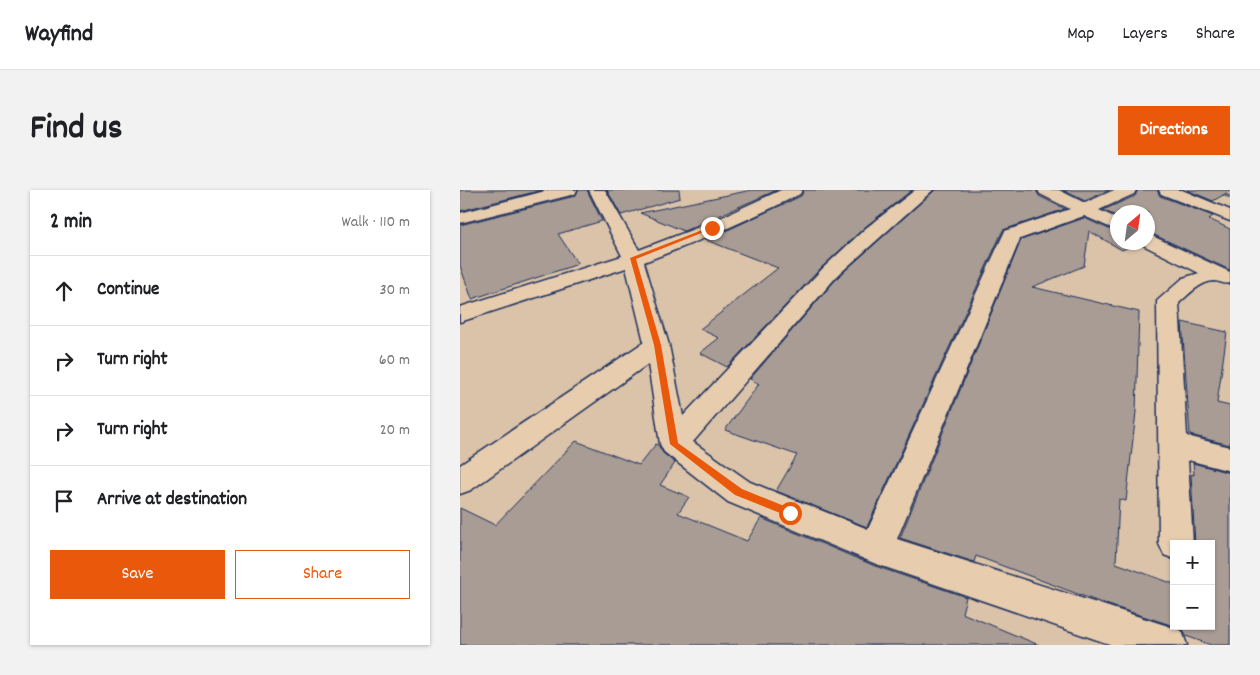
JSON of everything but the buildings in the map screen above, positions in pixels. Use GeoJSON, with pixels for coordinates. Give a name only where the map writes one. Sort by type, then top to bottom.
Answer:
{"type":"FeatureCollection","features":[{"type":"Feature","properties":{"kind":"street"},"geometry":{"type":"LineString","coordinates":[[460,218],[569,190]]}},
{"type":"Feature","properties":{"kind":"street"},"geometry":{"type":"LineString","coordinates":[[597,190],[633,258],[657,345],[674,444],[739,492],[876,548],[1168,645]]}},
{"type":"Feature","properties":{"kind":"street"},"geometry":{"type":"LineString","coordinates":[[460,315],[633,258],[712,228],[794,190]]}},
{"type":"Feature","properties":{"kind":"street"},"geometry":{"type":"LineString","coordinates":[[674,444],[830,272],[873,232],[925,190]]}},
{"type":"Feature","properties":{"kind":"street"},"geometry":{"type":"LineString","coordinates":[[1046,190],[1110,222]]}},
{"type":"Feature","properties":{"kind":"street"},"geometry":{"type":"LineString","coordinates":[[876,548],[1012,235],[1086,209],[1128,190]]}},
{"type":"Feature","properties":{"kind":"street"},"geometry":{"type":"LineString","coordinates":[[1168,190],[1230,216]]}},
{"type":"Feature","properties":{"kind":"street"},"geometry":{"type":"LineString","coordinates":[[1155,243],[1223,277]]}},
{"type":"Feature","properties":{"kind":"street"},"geometry":{"type":"LineString","coordinates":[[1176,540],[1168,301],[1190,282],[1223,277]]}},
{"type":"Feature","properties":{"kind":"street"},"geometry":{"type":"LineString","coordinates":[[460,481],[657,345]]}},
{"type":"Feature","properties":{"kind":"street"},"geometry":{"type":"LineString","coordinates":[[1174,444],[1230,459]]}},
{"type":"Feature","properties":{"kind":"street"},"geometry":{"type":"LineString","coordinates":[[1177,630],[1177,645]]}},
{"type":"Feature","properties":{"kind":"waterway"},"geometry":{"type":"LineString","coordinates":[[1212,190],[1230,197]]}},
{"type":"Feature","properties":{"kind":"route"},"geometry":{"type":"LineString","coordinates":[[712,228],[633,258],[657,345],[674,444],[739,492],[790,513]]}}]}
